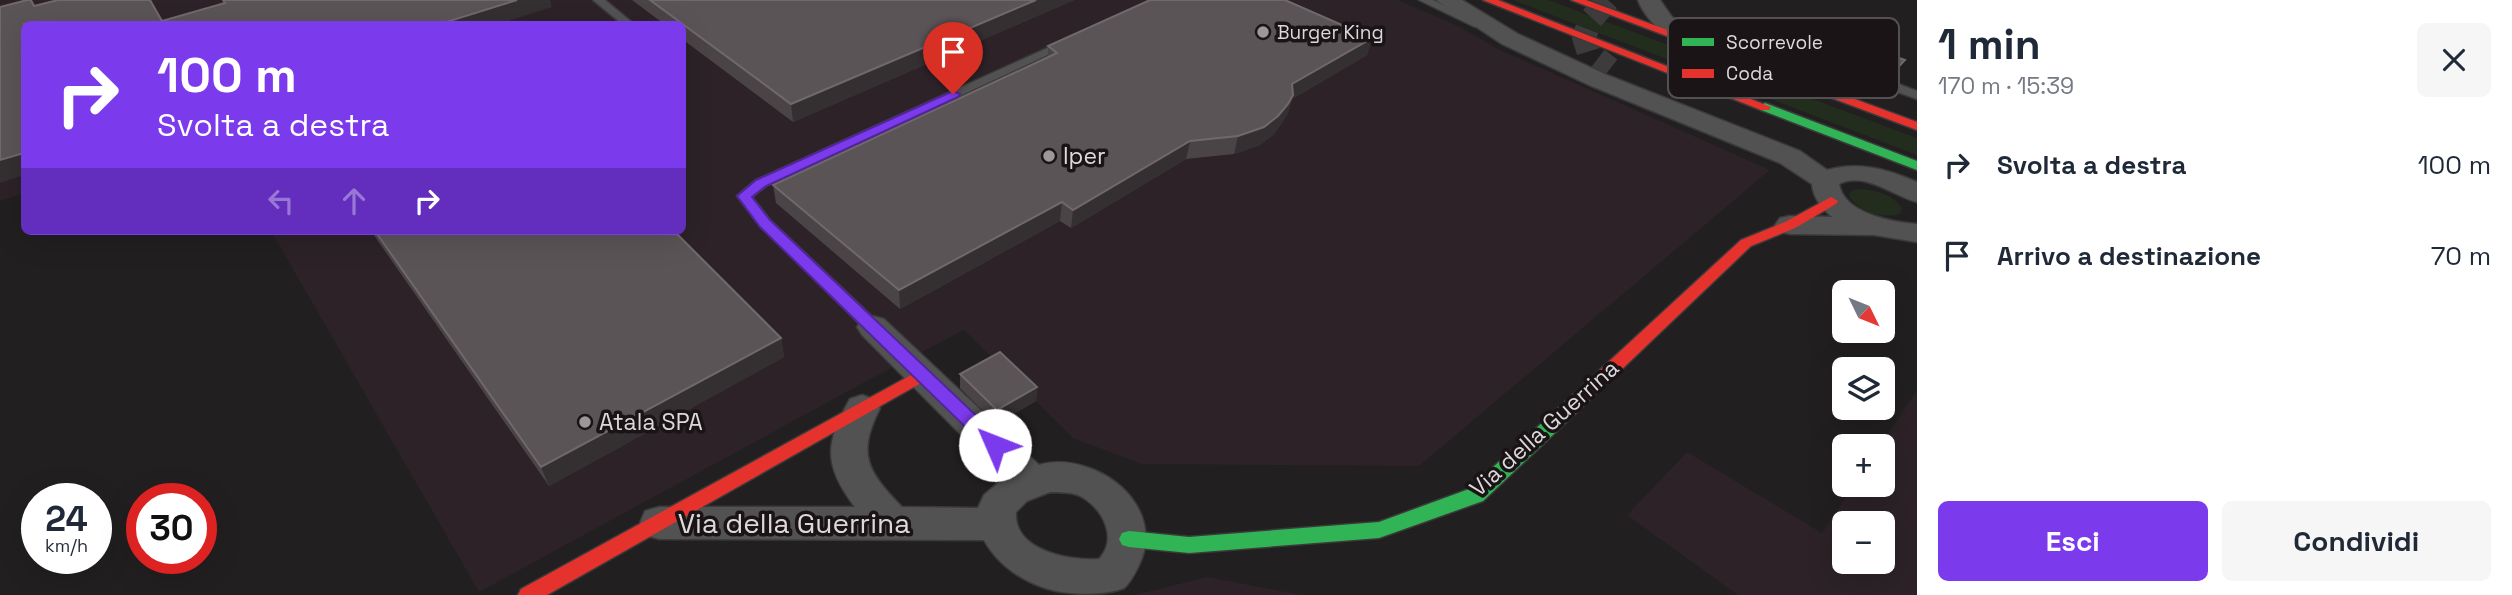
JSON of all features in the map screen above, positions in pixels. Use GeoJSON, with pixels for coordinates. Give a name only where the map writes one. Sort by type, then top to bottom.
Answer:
{"type":"FeatureCollection","features":[{"type":"Feature","properties":{"kind":"street"},"geometry":{"type":"LineString","coordinates":[[1447,0],[1510,39],[1598,80],[1790,157],[1833,185],[1880,177],[1917,193]]}},
{"type":"Feature","properties":{"kind":"street"},"geometry":{"type":"LineString","coordinates":[[1488,0],[1668,70]]}},
{"type":"Feature","properties":{"kind":"street"},"geometry":{"type":"LineString","coordinates":[[1576,0],[1668,34]]}},
{"type":"Feature","properties":{"kind":"street"},"geometry":{"type":"LineString","coordinates":[[1649,0],[1657,16],[1668,25]]}},
{"type":"Feature","properties":{"kind":"street"},"geometry":{"type":"LineString","coordinates":[[1611,69],[1668,93]]}},
{"type":"Feature","properties":{"kind":"street"},"geometry":{"type":"LineString","coordinates":[[1679,98],[1821,159],[1850,215],[1876,227],[1917,233]]}},
{"type":"Feature","properties":{"kind":"street"},"geometry":{"type":"LineString","coordinates":[[1741,98],[1917,166]]}},
{"type":"Feature","properties":{"kind":"street"},"geometry":{"type":"LineString","coordinates":[[1842,98],[1917,126]]}},
{"type":"Feature","properties":{"kind":"street","name":"Via della Guerrina"},"geometry":{"type":"LineString","coordinates":[[1129,539],[1189,545],[1378,530],[1476,495],[1746,243],[1790,225],[1833,185]]}},
{"type":"Feature","properties":{"kind":"street","name":"Via della Guerrina"},"geometry":{"type":"LineString","coordinates":[[1790,225],[1876,227]]}},
{"type":"Feature","properties":{"kind":"street"},"geometry":{"type":"LineString","coordinates":[[873,327],[1031,481]]}},
{"type":"Feature","properties":{"kind":"street"},"geometry":{"type":"LineString","coordinates":[[659,523],[922,375]]}},
{"type":"Feature","properties":{"kind":"street"},"geometry":{"type":"LineString","coordinates":[[862,408],[849,434],[849,464],[863,492],[892,523]]}},
{"type":"Feature","properties":{"kind":"street"},"geometry":{"type":"LineString","coordinates":[[1069,477],[1090,483],[1108,495],[1119,508],[1129,539],[1126,554],[1118,567],[1106,578],[1092,586],[1053,589],[1035,583],[1017,572],[1004,558],[996,542],[995,524],[1000,506],[1013,491],[1031,481],[1069,477]]}},
{"type":"Feature","properties":{"kind":"street","name":"Via della Guerrina"},"geometry":{"type":"LineString","coordinates":[[528,595],[659,523],[995,524]]}},
{"type":"Feature","properties":{"kind":"lane"},"geometry":{"type":"LineString","coordinates":[[598,0],[624,21]]}},
{"type":"Feature","properties":{"kind":"lane"},"geometry":{"type":"LineString","coordinates":[[1424,0],[1510,39]]}},
{"type":"Feature","properties":{"kind":"lane"},"geometry":{"type":"LineString","coordinates":[[873,327],[765,223],[744,196],[761,183],[1084,34]]}},
{"type":"Feature","properties":{"kind":"lane"},"geometry":{"type":"LineString","coordinates":[[1899,88],[1917,95]]}},
{"type":"Feature","properties":{"kind":"shaded area"},"geometry":{"type":"Polygon","coordinates":[[[0,0],[1398,0],[1460,27],[1498,49],[1770,170],[1419,466],[1141,464],[1073,438],[964,330],[479,592],[273,235],[686,235],[686,21],[21,21],[21,194],[0,201],[0,0]]]}},
{"type":"Feature","properties":{"kind":"shaded area"},"geometry":{"type":"Polygon","coordinates":[[[1917,390],[1917,595],[1738,595],[1627,515],[1687,452],[1822,533],[1832,518],[1832,574],[1895,574],[1895,511],[1837,511],[1846,497],[1895,497],[1895,434],[1888,434],[1917,390]]]}},
{"type":"Feature","properties":{"kind":"shaded area"},"geometry":{"type":"Polygon","coordinates":[[[1207,577],[1302,595],[1135,595],[1207,577]]]}},
{"type":"Feature","properties":{"kind":"green space"},"geometry":{"type":"Polygon","coordinates":[[[1513,0],[1548,0],[1668,45],[1668,59],[1513,0]]]}},
{"type":"Feature","properties":{"kind":"green space"},"geometry":{"type":"Polygon","coordinates":[[[1768,98],[1810,98],[1917,138],[1917,155],[1768,98]]]}},
{"type":"Feature","properties":{"kind":"green space"},"geometry":{"type":"Polygon","coordinates":[[[1860,189],[1889,196],[1902,208],[1900,214],[1886,216],[1865,210],[1849,196],[1851,191],[1860,189]]]}},
{"type":"Feature","properties":{"kind":"building"},"geometry":{"type":"Polygon","coordinates":[[[27,0],[31,0],[34,6],[58,0],[150,0],[162,21],[21,21],[21,154],[0,160],[0,7],[27,0]]]}},
{"type":"Feature","properties":{"kind":"building"},"geometry":{"type":"Polygon","coordinates":[[[223,0],[517,0],[450,21],[162,21],[225,3],[223,0]]]}},
{"type":"Feature","properties":{"kind":"building"},"geometry":{"type":"Polygon","coordinates":[[[650,0],[1036,0],[791,104],[686,27],[686,21],[678,21],[650,0]]]}},
{"type":"Feature","properties":{"kind":"building","name":"Iper"},"geometry":{"type":"Polygon","coordinates":[[[1150,0],[1285,0],[1372,38],[1292,84],[1293,95],[1288,104],[1264,127],[1238,136],[1190,141],[1073,210],[1062,202],[899,290],[773,185],[1057,53],[1048,46],[1150,0]]]}},
{"type":"Feature","properties":{"kind":"building","name":"Atala SPA"},"geometry":{"type":"Polygon","coordinates":[[[378,235],[678,235],[781,338],[541,467],[378,235]]]}},
{"type":"Feature","properties":{"kind":"building"},"geometry":{"type":"Polygon","coordinates":[[[1000,352],[1037,387],[997,410],[960,374],[1000,352]]]}},
{"type":"Feature","properties":{"kind":"tunnel"},"geometry":{"type":"LineString","coordinates":[[1608,0],[1591,19],[1584,37],[1589,53],[1610,69]]}},
{"type":"Feature","properties":{"kind":"traffic: fast"},"geometry":{"type":"LineString","coordinates":[[1765,107],[1917,166]]}},
{"type":"Feature","properties":{"kind":"traffic: fast"},"geometry":{"type":"LineString","coordinates":[[1129,539],[1189,545],[1379,530],[1476,495],[1571,407]]}},
{"type":"Feature","properties":{"kind":"traffic: jam"},"geometry":{"type":"LineString","coordinates":[[1488,0],[1668,70]]}},
{"type":"Feature","properties":{"kind":"traffic: jam"},"geometry":{"type":"LineString","coordinates":[[1576,0],[1668,34]]}},
{"type":"Feature","properties":{"kind":"traffic: jam"},"geometry":{"type":"LineString","coordinates":[[1742,98],[1765,107]]}},
{"type":"Feature","properties":{"kind":"traffic: jam"},"geometry":{"type":"LineString","coordinates":[[1841,98],[1917,126]]}},
{"type":"Feature","properties":{"kind":"traffic: jam"},"geometry":{"type":"LineString","coordinates":[[1571,407],[1746,243],[1790,225],[1831,201]]}},
{"type":"Feature","properties":{"kind":"traffic: jam"},"geometry":{"type":"LineString","coordinates":[[528,595],[922,375]]}},
{"type":"Feature","properties":{"kind":"place","name":"Burger King"},"geometry":{"type":"Point","coordinates":[1263,32]}},
{"type":"Feature","properties":{"kind":"place","name":"Iper"},"geometry":{"type":"Point","coordinates":[1049,156]}},
{"type":"Feature","properties":{"kind":"place","name":"Atala SPA"},"geometry":{"type":"Point","coordinates":[585,422]}},
{"type":"Feature","properties":{"kind":"route"},"geometry":{"type":"LineString","coordinates":[[953,94],[761,183],[744,196],[765,223],[995,445]]}}]}
